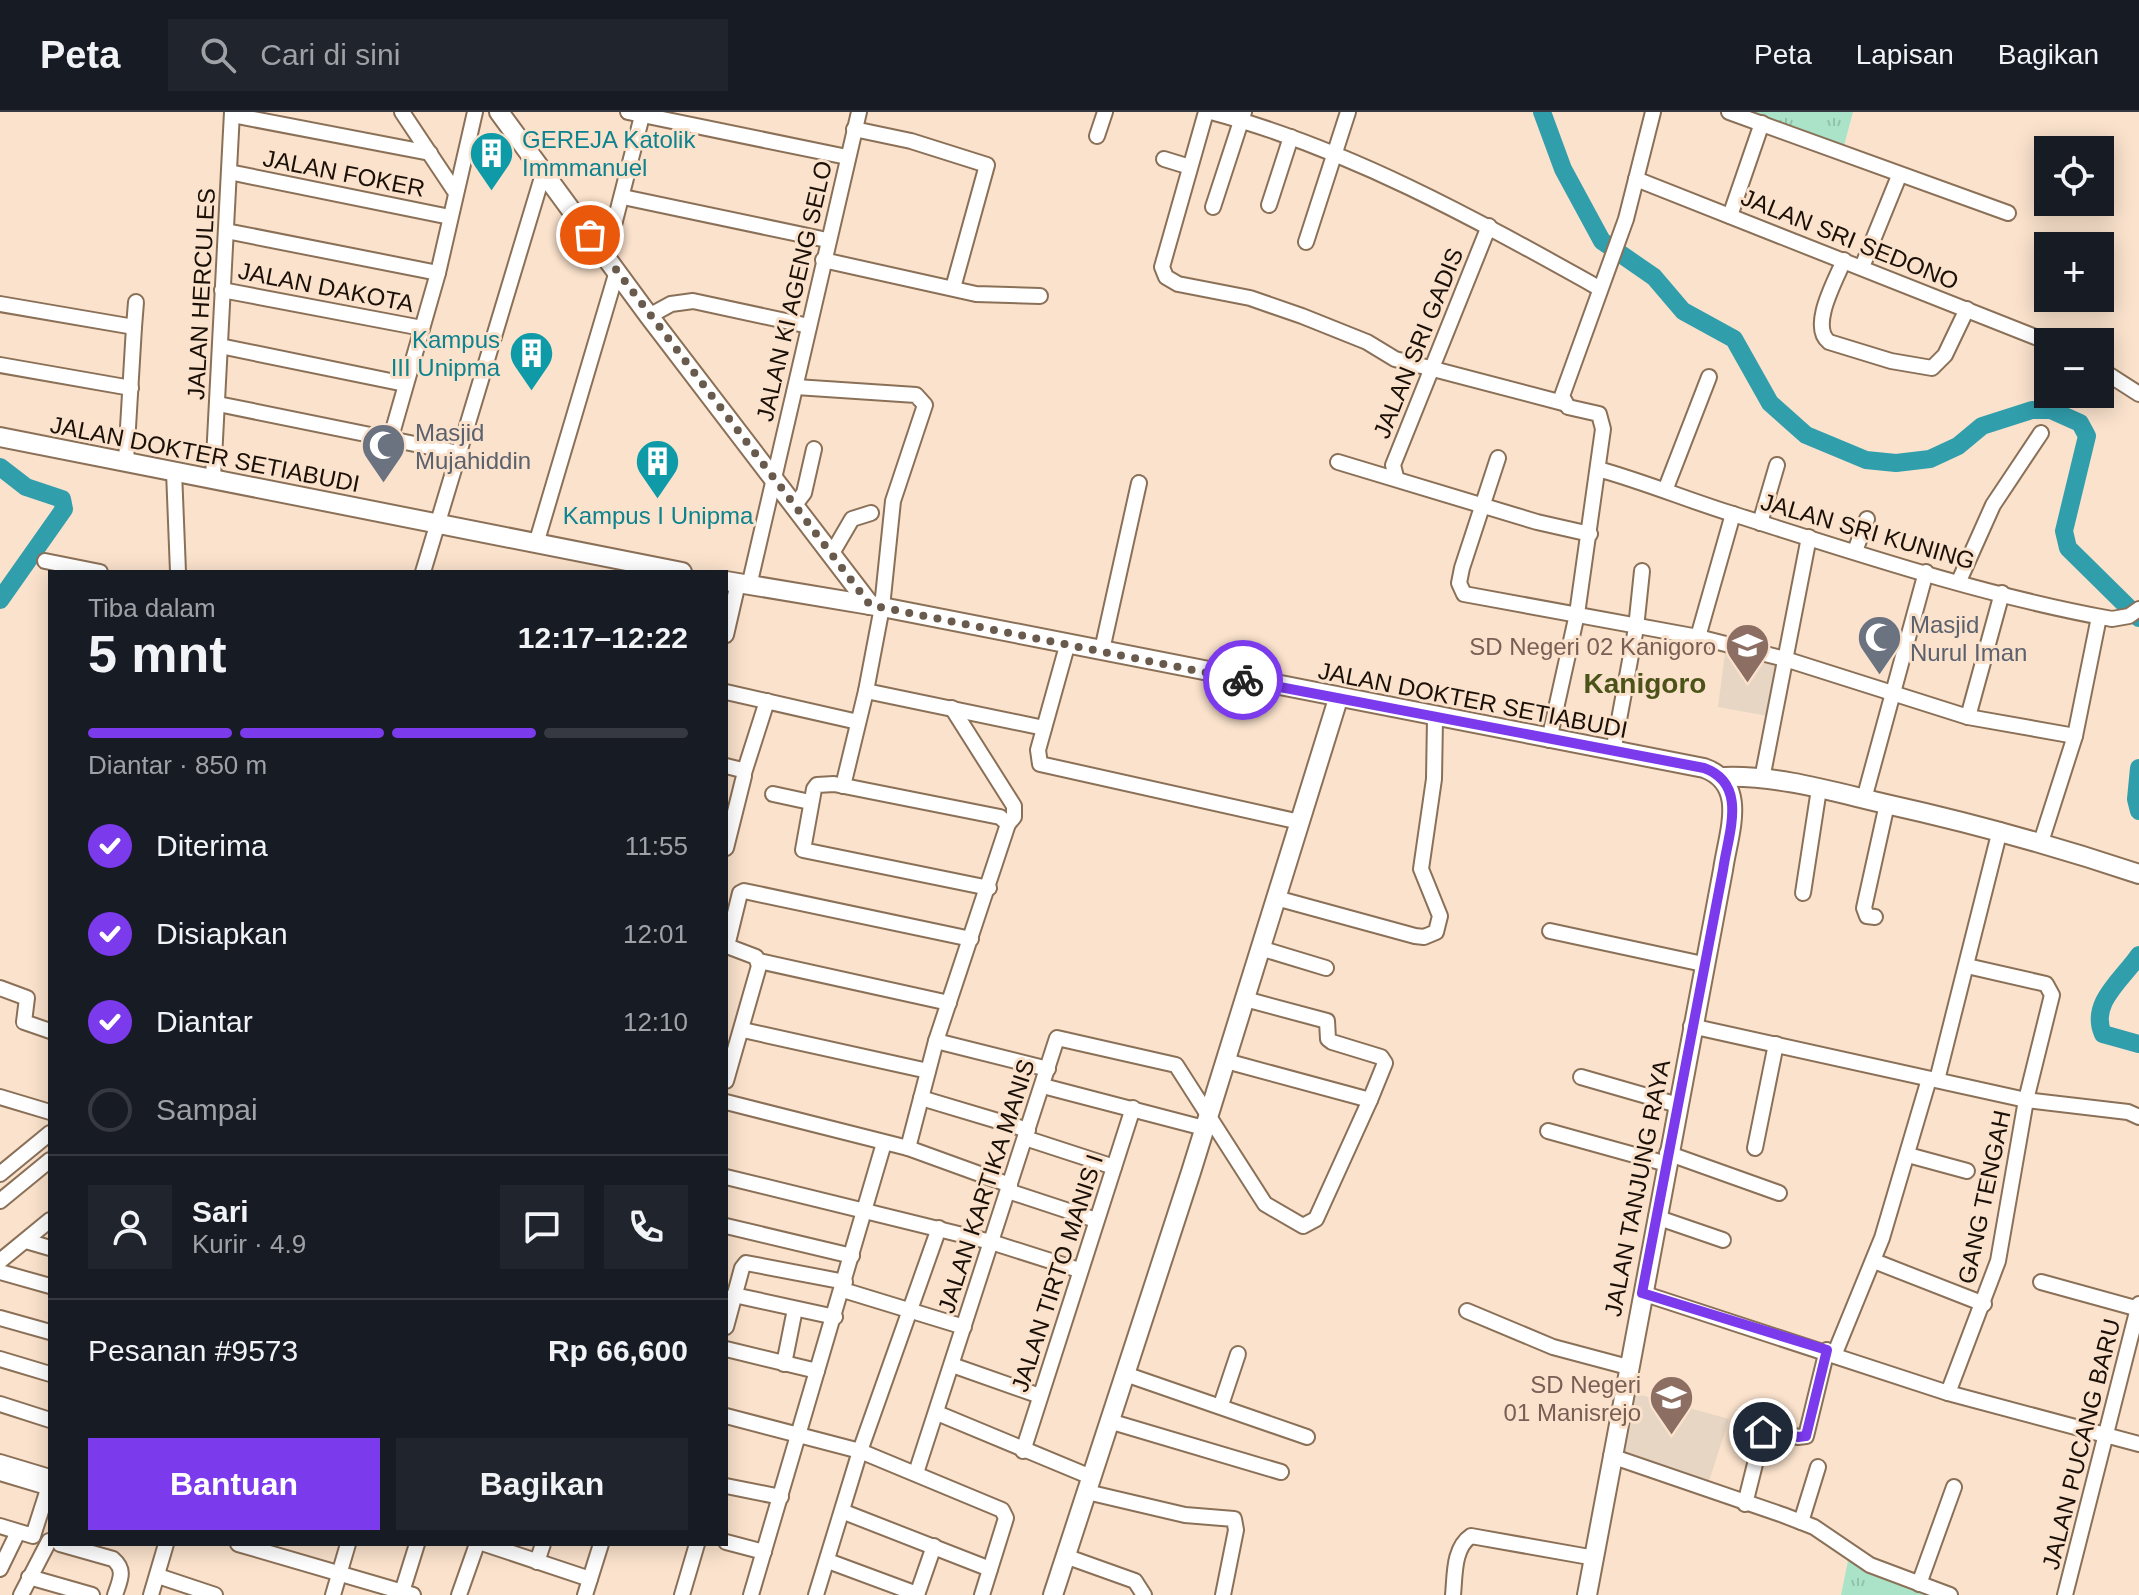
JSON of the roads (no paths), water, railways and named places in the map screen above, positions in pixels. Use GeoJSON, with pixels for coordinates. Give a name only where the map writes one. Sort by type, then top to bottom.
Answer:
{"type":"FeatureCollection","features":[{"type":"Feature","properties":{"kind":"main road"},"geometry":{"type":"LineString","coordinates":[[507,115],[543,174],[773,481],[876,606]]}},
{"type":"Feature","properties":{"kind":"main road","name":"JALAN DOKTER SETIABUDI"},"geometry":{"type":"LineString","coordinates":[[0,437],[672,570]]}},
{"type":"Feature","properties":{"kind":"main road","name":"JALAN DOKTER SETIABUDI"},"geometry":{"type":"LineString","coordinates":[[737,583],[876,606],[1067,646],[1102,650],[1338,699],[1704,768],[1727,784],[1762,779],[1819,789],[2000,830],[2139,874]]}},
{"type":"Feature","properties":{"kind":"main road"},"geometry":{"type":"LineString","coordinates":[[1053,1595],[1226,1061],[1338,699]]}},
{"type":"Feature","properties":{"kind":"main road","name":"JALAN TANJUNG RAYA"},"geometry":{"type":"LineString","coordinates":[[1587,1595],[1691,1026],[1723,870],[1732,808],[1727,784]]}},
{"type":"Feature","properties":{"kind":"street"},"geometry":{"type":"LineString","coordinates":[[402,112],[454,190]]}},
{"type":"Feature","properties":{"kind":"street"},"geometry":{"type":"LineString","coordinates":[[391,437],[438,273],[454,190],[475,112]]}},
{"type":"Feature","properties":{"kind":"street","name":"JALAN KI AGENG SELO"},"geometry":{"type":"LineString","coordinates":[[728,626],[737,583],[773,481],[859,112]]}},
{"type":"Feature","properties":{"kind":"street"},"geometry":{"type":"LineString","coordinates":[[1097,136],[1105,112]]}},
{"type":"Feature","properties":{"kind":"street"},"geometry":{"type":"LineString","coordinates":[[1549,740],[1577,614],[1590,534],[1602,417],[1594,411],[1574,410],[1563,403],[1395,359],[1367,342],[1250,298],[1178,284],[1166,277],[1162,267],[1208,112],[1242,116],[1378,171],[1489,226],[1599,288]]}},
{"type":"Feature","properties":{"kind":"street"},"geometry":{"type":"LineString","coordinates":[[1306,242],[1348,112]]}},
{"type":"Feature","properties":{"kind":"street"},"geometry":{"type":"LineString","coordinates":[[1563,403],[1563,390],[1620,236],[1653,112]]}},
{"type":"Feature","properties":{"kind":"street"},"geometry":{"type":"LineString","coordinates":[[1729,112],[2008,213]]}},
{"type":"Feature","properties":{"kind":"street"},"geometry":{"type":"LineString","coordinates":[[606,256],[623,197],[638,113],[847,157]]}},
{"type":"Feature","properties":{"kind":"street"},"geometry":{"type":"LineString","coordinates":[[232,114],[430,153]]}},
{"type":"Feature","properties":{"kind":"street","name":"JALAN HERCULES"},"geometry":{"type":"LineString","coordinates":[[213,478],[232,114]]}},
{"type":"Feature","properties":{"kind":"street"},"geometry":{"type":"LineString","coordinates":[[1213,207],[1242,116]]}},
{"type":"Feature","properties":{"kind":"street"},"geometry":{"type":"LineString","coordinates":[[1730,216],[1762,123]]}},
{"type":"Feature","properties":{"kind":"street"},"geometry":{"type":"LineString","coordinates":[[854,129],[911,141],[987,165],[953,288]]}},
{"type":"Feature","properties":{"kind":"street"},"geometry":{"type":"LineString","coordinates":[[1269,205],[1291,137]]}},
{"type":"Feature","properties":{"kind":"street"},"geometry":{"type":"LineString","coordinates":[[1164,159],[1190,167]]}},
{"type":"Feature","properties":{"kind":"street","name":"JALAN FOKER"},"geometry":{"type":"LineString","coordinates":[[229,172],[450,217]]}},
{"type":"Feature","properties":{"kind":"street"},"geometry":{"type":"LineString","coordinates":[[424,570],[543,174]]}},
{"type":"Feature","properties":{"kind":"street"},"geometry":{"type":"LineString","coordinates":[[1862,267],[1899,176]]}},
{"type":"Feature","properties":{"kind":"street","name":"JALAN SRI SEDONO"},"geometry":{"type":"LineString","coordinates":[[1636,179],[2034,336]]}},
{"type":"Feature","properties":{"kind":"street"},"geometry":{"type":"LineString","coordinates":[[623,197],[827,240]]}},
{"type":"Feature","properties":{"kind":"street","name":"JALAN SRI GADIS"},"geometry":{"type":"LineString","coordinates":[[1396,477],[1393,465],[1489,226]]}},
{"type":"Feature","properties":{"kind":"street"},"geometry":{"type":"LineString","coordinates":[[226,231],[438,273]]}},
{"type":"Feature","properties":{"kind":"street"},"geometry":{"type":"LineString","coordinates":[[823,260],[976,294],[1040,296]]}},
{"type":"Feature","properties":{"kind":"street"},"geometry":{"type":"LineString","coordinates":[[1844,260],[1821,324],[1822,336],[1829,342],[1891,361],[1932,368],[1945,355],[1967,309]]}},
{"type":"Feature","properties":{"kind":"street"},"geometry":{"type":"LineString","coordinates":[[536,544],[617,271]]}},
{"type":"Feature","properties":{"kind":"street","name":"JALAN DAKOTA"},"geometry":{"type":"LineString","coordinates":[[222,290],[422,328]]}},
{"type":"Feature","properties":{"kind":"street"},"geometry":{"type":"LineString","coordinates":[[649,316],[671,304],[693,301],[809,326]]}},
{"type":"Feature","properties":{"kind":"street"},"geometry":{"type":"LineString","coordinates":[[126,461],[136,302]]}},
{"type":"Feature","properties":{"kind":"street"},"geometry":{"type":"LineString","coordinates":[[0,304],[134,327]]}},
{"type":"Feature","properties":{"kind":"street"},"geometry":{"type":"LineString","coordinates":[[220,346],[405,384]]}},
{"type":"Feature","properties":{"kind":"street"},"geometry":{"type":"LineString","coordinates":[[0,365],[131,388]]}},
{"type":"Feature","properties":{"kind":"street"},"geometry":{"type":"LineString","coordinates":[[1666,488],[1709,377]]}},
{"type":"Feature","properties":{"kind":"street"},"geometry":{"type":"LineString","coordinates":[[2114,378],[2139,394]]}},
{"type":"Feature","properties":{"kind":"street"},"geometry":{"type":"LineString","coordinates":[[796,387],[916,395],[924,401],[922,422],[893,501],[866,691],[843,786]]}},
{"type":"Feature","properties":{"kind":"street"},"geometry":{"type":"LineString","coordinates":[[218,404],[459,453]]}},
{"type":"Feature","properties":{"kind":"street"},"geometry":{"type":"LineString","coordinates":[[1959,581],[1993,505],[2041,433]]}},
{"type":"Feature","properties":{"kind":"street"},"geometry":{"type":"LineString","coordinates":[[794,506],[804,493],[814,449]]}},
{"type":"Feature","properties":{"kind":"street"},"geometry":{"type":"LineString","coordinates":[[1498,458],[1462,568],[1459,583],[1464,594],[1698,637],[1785,659],[1968,717],[2075,736]]}},
{"type":"Feature","properties":{"kind":"street"},"geometry":{"type":"LineString","coordinates":[[1338,462],[1537,522],[1590,534]]}},
{"type":"Feature","properties":{"kind":"street"},"geometry":{"type":"LineString","coordinates":[[1760,523],[1777,465]]}},
{"type":"Feature","properties":{"kind":"street","name":"JALAN SRI KUNING"},"geometry":{"type":"LineString","coordinates":[[1598,469],[1666,488],[1760,523],[2002,593],[2099,617],[2134,612]]}},
{"type":"Feature","properties":{"kind":"street"},"geometry":{"type":"LineString","coordinates":[[174,471],[178,570]]}},
{"type":"Feature","properties":{"kind":"street"},"geometry":{"type":"LineString","coordinates":[[1102,650],[1139,483]]}},
{"type":"Feature","properties":{"kind":"street"},"geometry":{"type":"LineString","coordinates":[[831,555],[852,519],[871,513]]}},
{"type":"Feature","properties":{"kind":"street"},"geometry":{"type":"LineString","coordinates":[[1698,637],[1733,514]]}},
{"type":"Feature","properties":{"kind":"street"},"geometry":{"type":"LineString","coordinates":[[1855,551],[1867,519]]}},
{"type":"Feature","properties":{"kind":"street"},"geometry":{"type":"LineString","coordinates":[[1762,779],[1809,537]]}},
{"type":"Feature","properties":{"kind":"street"},"geometry":{"type":"LineString","coordinates":[[45,561],[90,570]]}},
{"type":"Feature","properties":{"kind":"street"},"geometry":{"type":"LineString","coordinates":[[1613,752],[1636,628],[1642,571]]}},
{"type":"Feature","properties":{"kind":"street"},"geometry":{"type":"LineString","coordinates":[[1864,799],[1926,572]]}},
{"type":"Feature","properties":{"kind":"street"},"geometry":{"type":"LineString","coordinates":[[1968,717],[2002,593]]}},
{"type":"Feature","properties":{"kind":"street"},"geometry":{"type":"LineString","coordinates":[[2041,842],[2075,736],[2099,617]]}},
{"type":"Feature","properties":{"kind":"street"},"geometry":{"type":"LineString","coordinates":[[1067,646],[1037,755],[1040,764],[1164,789],[1300,822]]}},
{"type":"Feature","properties":{"kind":"street"},"geometry":{"type":"LineString","coordinates":[[866,691],[1044,728]]}},
{"type":"Feature","properties":{"kind":"street"},"geometry":{"type":"LineString","coordinates":[[728,692],[858,722]]}},
{"type":"Feature","properties":{"kind":"street"},"geometry":{"type":"LineString","coordinates":[[728,840],[744,773],[767,701]]}},
{"type":"Feature","properties":{"kind":"street"},"geometry":{"type":"LineString","coordinates":[[908,1148],[936,1041],[1008,824],[1014,817],[1014,806],[952,708]]}},
{"type":"Feature","properties":{"kind":"street"},"geometry":{"type":"LineString","coordinates":[[1276,898],[1415,936],[1436,932],[1440,916],[1421,869],[1434,779],[1435,718]]}},
{"type":"Feature","properties":{"kind":"street"},"geometry":{"type":"LineString","coordinates":[[728,767],[744,773]]}},
{"type":"Feature","properties":{"kind":"street"},"geometry":{"type":"LineString","coordinates":[[989,888],[803,850],[810,802],[817,785],[843,786],[1000,817],[1008,824]]}},
{"type":"Feature","properties":{"kind":"street"},"geometry":{"type":"LineString","coordinates":[[1803,893],[1819,789]]}},
{"type":"Feature","properties":{"kind":"street"},"geometry":{"type":"LineString","coordinates":[[773,794],[810,802]]}},
{"type":"Feature","properties":{"kind":"street"},"geometry":{"type":"LineString","coordinates":[[1875,917],[1867,916],[1864,908],[1887,804]]}},
{"type":"Feature","properties":{"kind":"street"},"geometry":{"type":"LineString","coordinates":[[1745,1504],[1763,1432],[1770,1429],[1798,1437],[1806,1436],[1831,1352],[1874,1261],[1967,966],[2000,830]]}},
{"type":"Feature","properties":{"kind":"street"},"geometry":{"type":"LineString","coordinates":[[728,937],[732,901],[740,893],[750,890],[971,939]]}},
{"type":"Feature","properties":{"kind":"street"},"geometry":{"type":"LineString","coordinates":[[1550,931],[1703,964]]}},
{"type":"Feature","properties":{"kind":"street"},"geometry":{"type":"LineString","coordinates":[[728,946],[759,961],[949,1003]]}},
{"type":"Feature","properties":{"kind":"street"},"geometry":{"type":"LineString","coordinates":[[1260,948],[1326,968]]}},
{"type":"Feature","properties":{"kind":"street"},"geometry":{"type":"LineString","coordinates":[[728,1075],[743,1030],[759,961]]}},
{"type":"Feature","properties":{"kind":"street","name":"GANG TENGAH"},"geometry":{"type":"LineString","coordinates":[[1948,1393],[1984,1304],[2004,1231],[2026,1100],[2052,991],[2046,984],[1967,966]]}},
{"type":"Feature","properties":{"kind":"street"},"geometry":{"type":"LineString","coordinates":[[0,988],[27,998],[24,1022],[48,1030]]}},
{"type":"Feature","properties":{"kind":"street"},"geometry":{"type":"LineString","coordinates":[[1043,1086],[1133,1108],[1207,1120],[1265,1204],[1290,1221],[1307,1226],[1316,1219],[1370,1100],[1384,1060],[1332,1042],[1328,1039],[1327,1021],[1245,999]]}},
{"type":"Feature","properties":{"kind":"street"},"geometry":{"type":"LineString","coordinates":[[1691,1026],[2026,1100],[2139,1116]]}},
{"type":"Feature","properties":{"kind":"street"},"geometry":{"type":"LineString","coordinates":[[743,1030],[928,1071]]}},
{"type":"Feature","properties":{"kind":"street","name":"JALAN KARTIKA MANIS"},"geometry":{"type":"LineString","coordinates":[[916,1473],[1057,1038],[1169,1061],[1176,1065],[1207,1120]]}},
{"type":"Feature","properties":{"kind":"street"},"geometry":{"type":"LineString","coordinates":[[936,1041],[1048,1069]]}},
{"type":"Feature","properties":{"kind":"street"},"geometry":{"type":"LineString","coordinates":[[1755,1148],[1776,1044]]}},
{"type":"Feature","properties":{"kind":"street"},"geometry":{"type":"LineString","coordinates":[[1226,1061],[1370,1100]]}},
{"type":"Feature","properties":{"kind":"street"},"geometry":{"type":"LineString","coordinates":[[1581,1077],[1678,1105]]}},
{"type":"Feature","properties":{"kind":"street"},"geometry":{"type":"LineString","coordinates":[[921,1098],[1114,1167]]}},
{"type":"Feature","properties":{"kind":"street"},"geometry":{"type":"LineString","coordinates":[[2,1099],[48,1111]]}},
{"type":"Feature","properties":{"kind":"street"},"geometry":{"type":"LineString","coordinates":[[728,1103],[908,1148],[1096,1220]]}},
{"type":"Feature","properties":{"kind":"street","name":"JALAN TIRTO MANIS I"},"geometry":{"type":"LineString","coordinates":[[1023,1451],[1133,1108]]}},
{"type":"Feature","properties":{"kind":"street"},"geometry":{"type":"LineString","coordinates":[[1548,1131],[1667,1159],[1779,1193]]}},
{"type":"Feature","properties":{"kind":"street"},"geometry":{"type":"LineString","coordinates":[[0,1174],[48,1135]]}},
{"type":"Feature","properties":{"kind":"street"},"geometry":{"type":"LineString","coordinates":[[751,1595],[884,1143]]}},
{"type":"Feature","properties":{"kind":"street"},"geometry":{"type":"LineString","coordinates":[[1908,1155],[1967,1171]]}},
{"type":"Feature","properties":{"kind":"street"},"geometry":{"type":"LineString","coordinates":[[0,1201],[48,1162]]}},
{"type":"Feature","properties":{"kind":"street"},"geometry":{"type":"LineString","coordinates":[[728,1177],[867,1209],[991,1242],[1079,1270]]}},
{"type":"Feature","properties":{"kind":"street"},"geometry":{"type":"LineString","coordinates":[[1656,1217],[1723,1240]]}},
{"type":"Feature","properties":{"kind":"street"},"geometry":{"type":"LineString","coordinates":[[0,1261],[48,1222]]}},
{"type":"Feature","properties":{"kind":"street"},"geometry":{"type":"LineString","coordinates":[[728,1226],[852,1256]]}},
{"type":"Feature","properties":{"kind":"street"},"geometry":{"type":"LineString","coordinates":[[816,1595],[844,1512],[860,1451],[939,1228]]}},
{"type":"Feature","properties":{"kind":"street"},"geometry":{"type":"LineString","coordinates":[[26,1241],[48,1247]]}},
{"type":"Feature","properties":{"kind":"street"},"geometry":{"type":"LineString","coordinates":[[1874,1261],[1984,1304]]}},
{"type":"Feature","properties":{"kind":"street"},"geometry":{"type":"LineString","coordinates":[[728,1319],[746,1263],[844,1286],[964,1327]]}},
{"type":"Feature","properties":{"kind":"street"},"geometry":{"type":"LineString","coordinates":[[0,1272],[48,1285]]}},
{"type":"Feature","properties":{"kind":"street"},"geometry":{"type":"LineString","coordinates":[[2041,1282],[2139,1307]]}},
{"type":"Feature","properties":{"kind":"street"},"geometry":{"type":"LineString","coordinates":[[1642,1293],[1831,1352],[1948,1393],[2139,1444]]}},
{"type":"Feature","properties":{"kind":"street"},"geometry":{"type":"LineString","coordinates":[[734,1295],[835,1317]]}},
{"type":"Feature","properties":{"kind":"street","name":"JALAN PUCANG BARU"},"geometry":{"type":"LineString","coordinates":[[2065,1595],[2139,1307]]}},
{"type":"Feature","properties":{"kind":"street"},"geometry":{"type":"LineString","coordinates":[[784,1364],[795,1309]]}},
{"type":"Feature","properties":{"kind":"street"},"geometry":{"type":"LineString","coordinates":[[1467,1311],[1553,1347],[1628,1367]]}},
{"type":"Feature","properties":{"kind":"street"},"geometry":{"type":"LineString","coordinates":[[0,1318],[48,1331]]}},
{"type":"Feature","properties":{"kind":"street"},"geometry":{"type":"LineString","coordinates":[[728,1350],[817,1371]]}},
{"type":"Feature","properties":{"kind":"street"},"geometry":{"type":"LineString","coordinates":[[1221,1405],[1238,1354]]}},
{"type":"Feature","properties":{"kind":"street"},"geometry":{"type":"LineString","coordinates":[[0,1359],[48,1373]]}},
{"type":"Feature","properties":{"kind":"street"},"geometry":{"type":"LineString","coordinates":[[952,1365],[1040,1396]]}},
{"type":"Feature","properties":{"kind":"street"},"geometry":{"type":"LineString","coordinates":[[1125,1374],[1307,1437]]}},
{"type":"Feature","properties":{"kind":"street"},"geometry":{"type":"LineString","coordinates":[[0,1404],[48,1419]]}},
{"type":"Feature","properties":{"kind":"street"},"geometry":{"type":"LineString","coordinates":[[937,1413],[1089,1484],[1185,1515],[1234,1519],[1236,1530],[1223,1595]]}},
{"type":"Feature","properties":{"kind":"street"},"geometry":{"type":"LineString","coordinates":[[728,1417],[860,1451],[1005,1514],[982,1595]]}},
{"type":"Feature","properties":{"kind":"street"},"geometry":{"type":"LineString","coordinates":[[1109,1421],[1281,1472]]}},
{"type":"Feature","properties":{"kind":"street"},"geometry":{"type":"LineString","coordinates":[[1611,1456],[1801,1522],[1837,1541],[1870,1565],[1950,1595]]}},
{"type":"Feature","properties":{"kind":"street"},"geometry":{"type":"LineString","coordinates":[[0,1462],[48,1483]]}},
{"type":"Feature","properties":{"kind":"street"},"geometry":{"type":"LineString","coordinates":[[1801,1522],[1818,1467]]}},
{"type":"Feature","properties":{"kind":"street"},"geometry":{"type":"LineString","coordinates":[[0,1473],[48,1484]]}},
{"type":"Feature","properties":{"kind":"street"},"geometry":{"type":"LineString","coordinates":[[728,1486],[781,1497]]}},
{"type":"Feature","properties":{"kind":"street"},"geometry":{"type":"LineString","coordinates":[[1919,1584],[1954,1487]]}},
{"type":"Feature","properties":{"kind":"street"},"geometry":{"type":"LineString","coordinates":[[0,1569],[26,1534],[48,1488]]}},
{"type":"Feature","properties":{"kind":"street"},"geometry":{"type":"LineString","coordinates":[[844,1512],[990,1569]]}},
{"type":"Feature","properties":{"kind":"street"},"geometry":{"type":"LineString","coordinates":[[0,1526],[48,1541]]}},
{"type":"Feature","properties":{"kind":"street"},"geometry":{"type":"LineString","coordinates":[[1453,1595],[1461,1546],[1471,1536],[1595,1558]]}},
{"type":"Feature","properties":{"kind":"street"},"geometry":{"type":"LineString","coordinates":[[728,1543],[764,1552]]}},
{"type":"Feature","properties":{"kind":"street"},"geometry":{"type":"LineString","coordinates":[[21,1595],[50,1546]]}},
{"type":"Feature","properties":{"kind":"street"},"geometry":{"type":"LineString","coordinates":[[67,1546],[113,1559],[120,1565],[122,1574],[115,1595]]}},
{"type":"Feature","properties":{"kind":"street"},"geometry":{"type":"LineString","coordinates":[[151,1595],[166,1546]]}},
{"type":"Feature","properties":{"kind":"street"},"geometry":{"type":"LineString","coordinates":[[252,1546],[279,1550],[339,1573],[408,1593],[417,1546]]}},
{"type":"Feature","properties":{"kind":"street"},"geometry":{"type":"LineString","coordinates":[[333,1595],[347,1546]]}},
{"type":"Feature","properties":{"kind":"street"},"geometry":{"type":"LineString","coordinates":[[459,1595],[476,1546]]}},
{"type":"Feature","properties":{"kind":"street"},"geometry":{"type":"LineString","coordinates":[[491,1546],[590,1579]]}},
{"type":"Feature","properties":{"kind":"street"},"geometry":{"type":"LineString","coordinates":[[537,1562],[542,1546]]}},
{"type":"Feature","properties":{"kind":"street"},"geometry":{"type":"LineString","coordinates":[[585,1595],[600,1546]]}},
{"type":"Feature","properties":{"kind":"street"},"geometry":{"type":"LineString","coordinates":[[682,1595],[696,1546]]}},
{"type":"Feature","properties":{"kind":"street"},"geometry":{"type":"LineString","coordinates":[[828,1561],[917,1595],[934,1546]]}},
{"type":"Feature","properties":{"kind":"street"},"geometry":{"type":"LineString","coordinates":[[1065,1556],[1135,1581],[1144,1595]]}},
{"type":"Feature","properties":{"kind":"street"},"geometry":{"type":"LineString","coordinates":[[158,1576],[212,1594]]}},
{"type":"Feature","properties":{"kind":"street"},"geometry":{"type":"LineString","coordinates":[[29,1577],[92,1595]]}},
{"type":"Feature","properties":{"kind":"waterway"},"geometry":{"type":"LineString","coordinates":[[1542,112],[1563,169],[1602,241],[1654,277],[1683,311],[1734,339],[1770,403],[1806,435],[1866,460],[1896,463],[1930,459],[1958,446],[1982,426],[2032,410],[2051,410],[2080,423],[2087,436],[2064,531],[2068,548],[2139,618]]}},
{"type":"Feature","properties":{"kind":"waterway"},"geometry":{"type":"LineString","coordinates":[[0,467],[26,487],[62,499],[64,509],[0,600]]}},
{"type":"Feature","properties":{"kind":"waterway"},"geometry":{"type":"LineString","coordinates":[[2139,768],[2136,799],[2139,811]]}},
{"type":"Feature","properties":{"kind":"waterway"},"geometry":{"type":"LineString","coordinates":[[2139,955],[2110,992],[2100,1012],[2103,1034],[2139,1044]]}},
{"type":"Feature","properties":{"kind":"place","name":"GEREJA Katolik Immmanuel"},"geometry":{"type":"Point","coordinates":[491,192]}},
{"type":"Feature","properties":{"kind":"place","name":"Kampus III Unipma"},"geometry":{"type":"Point","coordinates":[531,392]}},
{"type":"Feature","properties":{"kind":"place","name":"Masjid Mujahiddin"},"geometry":{"type":"Point","coordinates":[384,485]}},
{"type":"Feature","properties":{"kind":"place","name":"Kampus I Unipma"},"geometry":{"type":"Point","coordinates":[658,500]}},
{"type":"Feature","properties":{"kind":"place","name":"Masjid Nurul Iman"},"geometry":{"type":"Point","coordinates":[1879,677]}},
{"type":"Feature","properties":{"kind":"place","name":"SD Negeri 02 Kanigoro"},"geometry":{"type":"Point","coordinates":[1747,685]}},
{"type":"Feature","properties":{"kind":"place","name":"SD Negeri 01 Manisrejo"},"geometry":{"type":"Point","coordinates":[1672,1437]}},
{"type":"Feature","properties":{"kind":"district","name":"Kanigoro"},"geometry":{"type":"Point","coordinates":[1645,683]}}]}
